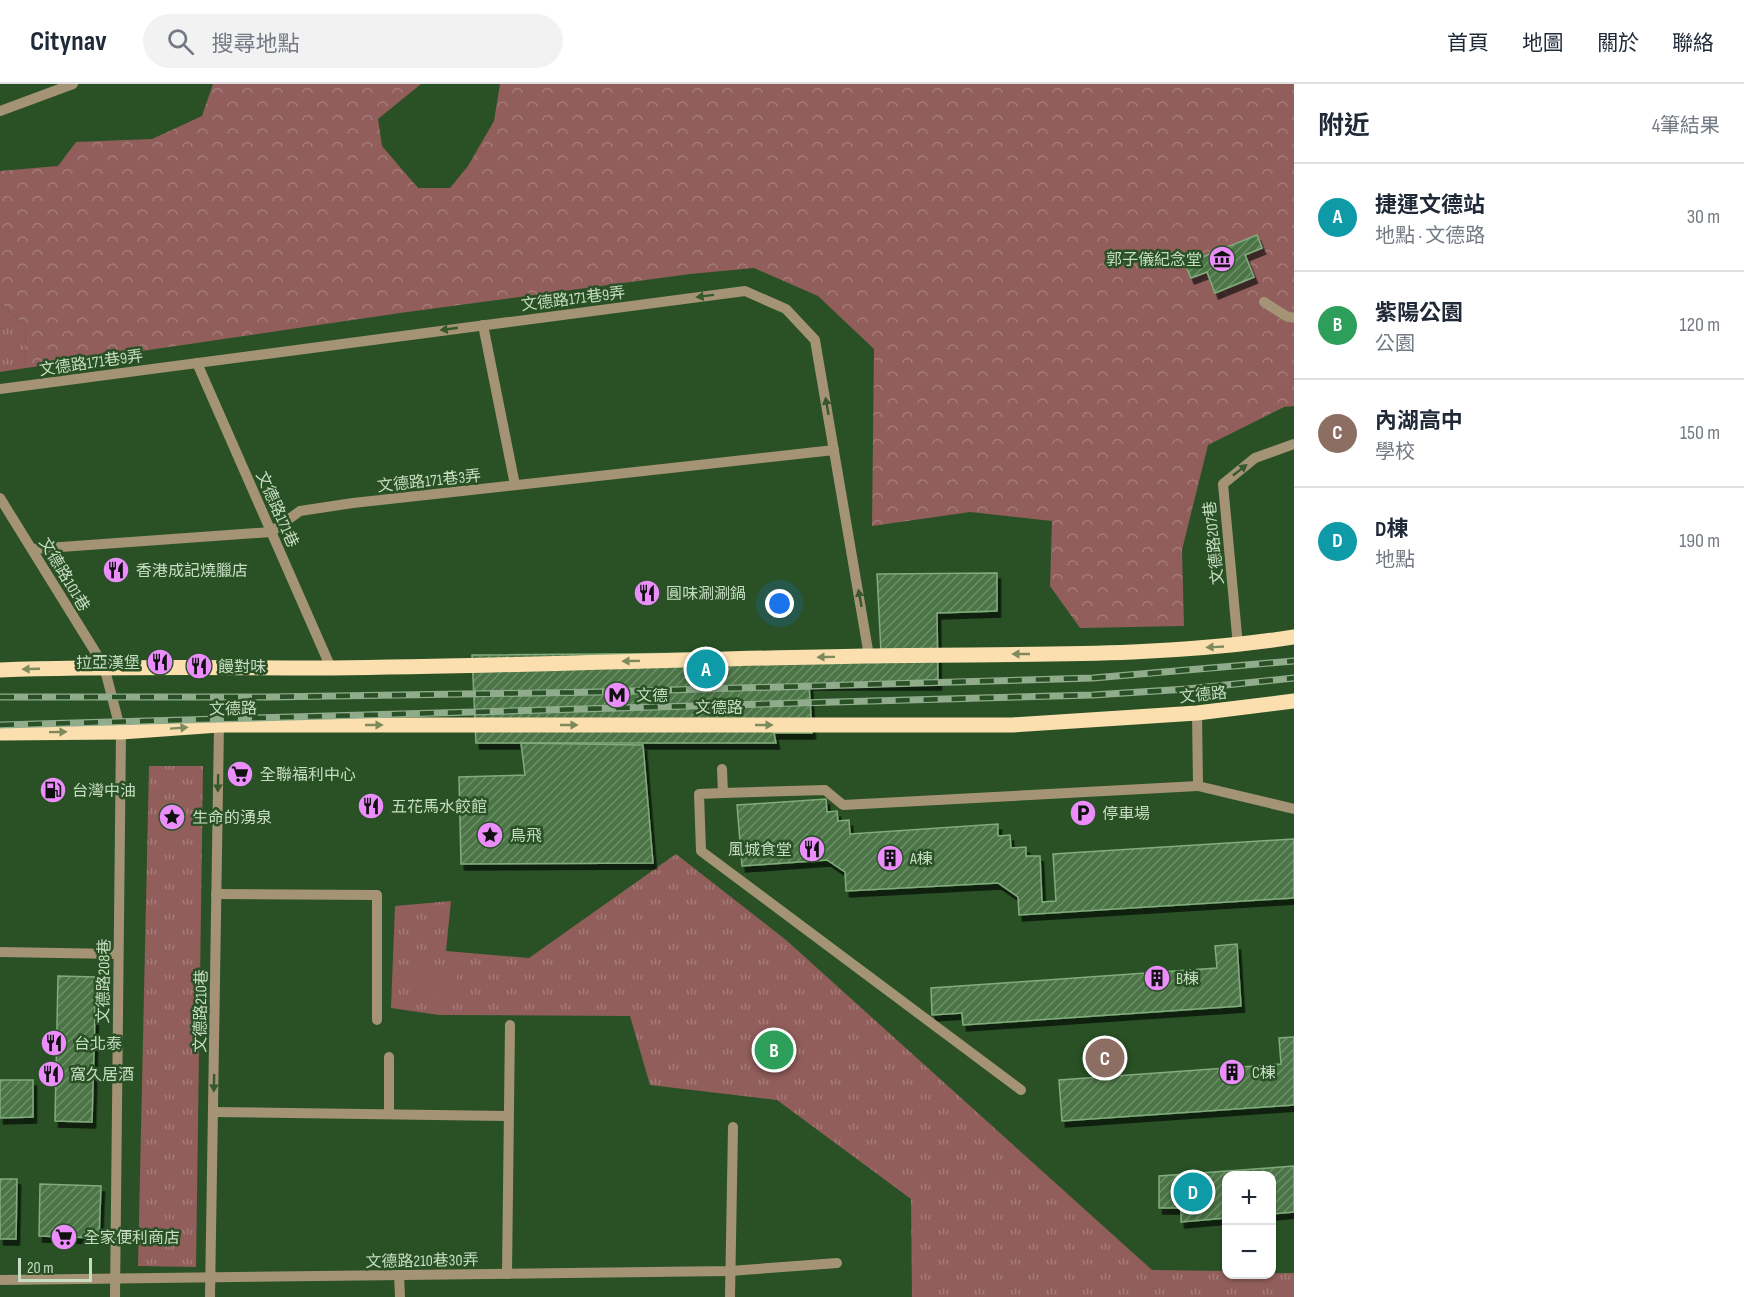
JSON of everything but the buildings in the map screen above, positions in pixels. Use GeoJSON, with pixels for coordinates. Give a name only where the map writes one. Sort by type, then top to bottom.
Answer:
{"type":"FeatureCollection","features":[{"type":"Feature","properties":{"kind":"main road"},"geometry":{"type":"LineString","coordinates":[[0,670],[104,666],[331,668],[869,656],[1082,655],[1238,645],[1294,637]]}},
{"type":"Feature","properties":{"kind":"main road","name":"文德路"},"geometry":{"type":"LineString","coordinates":[[0,733],[121,732],[219,725],[1012,724],[1197,713],[1294,701]]}},
{"type":"Feature","properties":{"kind":"street"},"geometry":{"type":"LineString","coordinates":[[0,111],[73,84]]}},
{"type":"Feature","properties":{"kind":"street","name":"文德路171巷9弄"},"geometry":{"type":"LineString","coordinates":[[0,389],[745,291],[786,309],[815,340],[869,656]]}},
{"type":"Feature","properties":{"kind":"street"},"geometry":{"type":"LineString","coordinates":[[1264,302],[1286,316],[1294,318]]}},
{"type":"Feature","properties":{"kind":"street"},"geometry":{"type":"LineString","coordinates":[[483,325],[515,485]]}},
{"type":"Feature","properties":{"kind":"street","name":"文德路171巷"},"geometry":{"type":"LineString","coordinates":[[197,363],[331,668]]}},
{"type":"Feature","properties":{"kind":"street","name":"文德路207巷"},"geometry":{"type":"LineString","coordinates":[[1238,645],[1223,484],[1256,458],[1294,444]]}},
{"type":"Feature","properties":{"kind":"street","name":"文德路171巷3弄"},"geometry":{"type":"LineString","coordinates":[[271,532],[300,511],[834,450]]}},
{"type":"Feature","properties":{"kind":"street","name":"文德路101巷"},"geometry":{"type":"LineString","coordinates":[[0,498],[104,666]]}},
{"type":"Feature","properties":{"kind":"street"},"geometry":{"type":"LineString","coordinates":[[33,549],[271,532]]}},
{"type":"Feature","properties":{"kind":"street","name":"文德路208巷"},"geometry":{"type":"LineString","coordinates":[[104,666],[121,732],[115,1297]]}},
{"type":"Feature","properties":{"kind":"street"},"geometry":{"type":"LineString","coordinates":[[1197,713],[1198,786]]}},
{"type":"Feature","properties":{"kind":"street","name":"文德路210巷"},"geometry":{"type":"LineString","coordinates":[[210,1297],[219,725]]}},
{"type":"Feature","properties":{"kind":"street"},"geometry":{"type":"LineString","coordinates":[[722,769],[723,793]]}},
{"type":"Feature","properties":{"kind":"street"},"geometry":{"type":"LineString","coordinates":[[1021,1090],[701,851],[699,794],[825,790],[843,805],[1198,786],[1294,809]]}},
{"type":"Feature","properties":{"kind":"street"},"geometry":{"type":"LineString","coordinates":[[216,894],[377,895],[377,1020]]}},
{"type":"Feature","properties":{"kind":"street"},"geometry":{"type":"LineString","coordinates":[[0,952],[118,954]]}},
{"type":"Feature","properties":{"kind":"street"},"geometry":{"type":"LineString","coordinates":[[507,1274],[507,1116],[510,1025]]}},
{"type":"Feature","properties":{"kind":"street"},"geometry":{"type":"LineString","coordinates":[[389,1057],[389,1114]]}},
{"type":"Feature","properties":{"kind":"street"},"geometry":{"type":"LineString","coordinates":[[213,1112],[507,1116]]}},
{"type":"Feature","properties":{"kind":"street"},"geometry":{"type":"LineString","coordinates":[[730,1297],[733,1128]]}},
{"type":"Feature","properties":{"kind":"street","name":"文德路210巷30弄"},"geometry":{"type":"LineString","coordinates":[[0,1280],[730,1271],[837,1263]]}},
{"type":"Feature","properties":{"kind":"street"},"geometry":{"type":"LineString","coordinates":[[399,1275],[400,1297]]}},
{"type":"Feature","properties":{"kind":"green space"},"geometry":{"type":"Polygon","coordinates":[[[213,84],[421,84],[378,119],[382,146],[418,188],[450,188],[468,166],[494,121],[500,84],[1294,84],[1294,406],[1284,407],[1208,445],[1182,550],[1184,626],[1080,628],[1050,586],[1052,521],[970,512],[872,526],[874,349],[818,296],[754,268],[690,274],[400,313],[26,368],[25,325],[0,303],[0,171],[58,166],[76,142],[152,139],[202,116],[213,84]]]}},
{"type":"Feature","properties":{"kind":"green space"},"geometry":{"type":"Polygon","coordinates":[[[0,303],[25,325],[26,368],[0,372],[0,303]]]}},
{"type":"Feature","properties":{"kind":"green space"},"geometry":{"type":"Polygon","coordinates":[[[149,766],[203,766],[196,1267],[138,1266],[149,766]]]}},
{"type":"Feature","properties":{"kind":"green space"},"geometry":{"type":"Polygon","coordinates":[[[676,854],[786,940],[1152,1270],[1222,1271],[1222,1279],[1276,1279],[1276,1273],[1294,1273],[1294,1297],[912,1297],[911,1199],[777,1100],[650,1085],[630,1016],[439,1015],[391,1008],[395,906],[451,901],[446,951],[529,958],[676,854]]]}},
{"type":"Feature","properties":{"kind":"green space"},"geometry":{"type":"Polygon","coordinates":[[[416,969],[458,969],[455,995],[414,993],[416,969]]]}},
{"type":"Feature","properties":{"kind":"railway"},"geometry":{"type":"LineString","coordinates":[[0,697],[269,697],[600,692],[1093,678],[1294,661]]}},
{"type":"Feature","properties":{"kind":"railway"},"geometry":{"type":"LineString","coordinates":[[0,725],[1093,695],[1187,689],[1294,678]]}},
{"type":"Feature","properties":{"kind":"place","name":"郭子儀紀念堂"},"geometry":{"type":"Point","coordinates":[1222,259]}},
{"type":"Feature","properties":{"kind":"place","name":"香港成記燒臘店"},"geometry":{"type":"Point","coordinates":[116,570]}},
{"type":"Feature","properties":{"kind":"place","name":"圓味涮涮鍋"},"geometry":{"type":"Point","coordinates":[647,593]}},
{"type":"Feature","properties":{"kind":"place","name":"拉亞漢堡"},"geometry":{"type":"Point","coordinates":[160,662]}},
{"type":"Feature","properties":{"kind":"place","name":"饅對味"},"geometry":{"type":"Point","coordinates":[199,666]}},
{"type":"Feature","properties":{"kind":"place","name":"捷運文德站"},"geometry":{"type":"Point","coordinates":[706,669]}},
{"type":"Feature","properties":{"kind":"place","name":"文德"},"geometry":{"type":"Point","coordinates":[617,695]}},
{"type":"Feature","properties":{"kind":"place","name":"全聯福利中心"},"geometry":{"type":"Point","coordinates":[240,774]}},
{"type":"Feature","properties":{"kind":"place","name":"台灣中油"},"geometry":{"type":"Point","coordinates":[53,790]}},
{"type":"Feature","properties":{"kind":"place","name":"五花馬水餃館"},"geometry":{"type":"Point","coordinates":[371,806]}},
{"type":"Feature","properties":{"kind":"place","name":"停車場"},"geometry":{"type":"Point","coordinates":[1083,813]}},
{"type":"Feature","properties":{"kind":"place","name":"生命的湧泉"},"geometry":{"type":"Point","coordinates":[172,817]}},
{"type":"Feature","properties":{"kind":"place","name":"鳥飛"},"geometry":{"type":"Point","coordinates":[490,835]}},
{"type":"Feature","properties":{"kind":"place","name":"風城食堂"},"geometry":{"type":"Point","coordinates":[812,849]}},
{"type":"Feature","properties":{"kind":"place","name":"A棟"},"geometry":{"type":"Point","coordinates":[890,858]}},
{"type":"Feature","properties":{"kind":"place","name":"B棟"},"geometry":{"type":"Point","coordinates":[1157,978]}},
{"type":"Feature","properties":{"kind":"place","name":"台北泰"},"geometry":{"type":"Point","coordinates":[54,1043]}},
{"type":"Feature","properties":{"kind":"place","name":"紫陽公園"},"geometry":{"type":"Point","coordinates":[774,1050]}},
{"type":"Feature","properties":{"kind":"place","name":"內湖高中"},"geometry":{"type":"Point","coordinates":[1105,1058]}},
{"type":"Feature","properties":{"kind":"place","name":"C棟"},"geometry":{"type":"Point","coordinates":[1232,1072]}},
{"type":"Feature","properties":{"kind":"place","name":"窩久居酒"},"geometry":{"type":"Point","coordinates":[51,1074]}},
{"type":"Feature","properties":{"kind":"place","name":"D棟"},"geometry":{"type":"Point","coordinates":[1193,1192]}},
{"type":"Feature","properties":{"kind":"place","name":"全家便利商店"},"geometry":{"type":"Point","coordinates":[64,1237]}}]}
